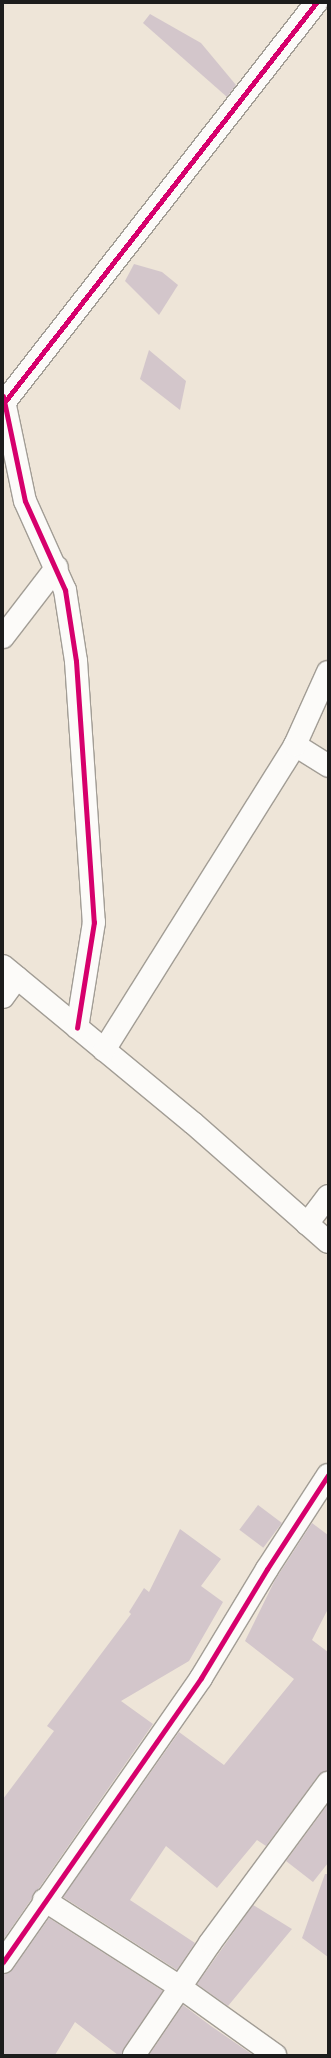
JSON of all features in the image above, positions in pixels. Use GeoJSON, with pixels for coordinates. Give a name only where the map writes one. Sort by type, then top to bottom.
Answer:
{"type":"FeatureCollection","features":[{"type":"Feature","properties":{"kind":"street"},"geometry":{"type":"LineString","coordinates":[[77,1028],[94,922],[76,661],[66,590],[57,567],[25,501],[4,401],[316,3]]}},
{"type":"Feature","properties":{"kind":"street"},"geometry":{"type":"LineString","coordinates":[[321,3],[328,7]]}},
{"type":"Feature","properties":{"kind":"street"},"geometry":{"type":"LineString","coordinates":[[3,637],[57,567]]}},
{"type":"Feature","properties":{"kind":"street"},"geometry":{"type":"LineString","coordinates":[[104,1050],[295,745],[328,672]]}},
{"type":"Feature","properties":{"kind":"street"},"geometry":{"type":"LineString","coordinates":[[295,745],[328,766]]}},
{"type":"Feature","properties":{"kind":"street"},"geometry":{"type":"LineString","coordinates":[[3,997],[10,972],[104,1050],[328,1242]]}},
{"type":"Feature","properties":{"kind":"street"},"geometry":{"type":"LineString","coordinates":[[307,1224],[328,1196]]}},
{"type":"Feature","properties":{"kind":"street"},"geometry":{"type":"LineString","coordinates":[[3,1962],[44,1900],[201,1678],[267,1568],[328,1475]]}},
{"type":"Feature","properties":{"kind":"street"},"geometry":{"type":"LineString","coordinates":[[134,2055],[180,1987],[328,1783]]}},
{"type":"Feature","properties":{"kind":"street"},"geometry":{"type":"LineString","coordinates":[[44,1900],[180,1987],[275,2055]]}},
{"type":"Feature","properties":{"kind":"building"},"geometry":{"type":"Polygon","coordinates":[[[150,14],[201,43],[236,85],[227,97],[143,23],[150,14]]]}},
{"type":"Feature","properties":{"kind":"building"},"geometry":{"type":"Polygon","coordinates":[[[134,264],[162,272],[178,285],[159,315],[125,281],[134,264]]]}},
{"type":"Feature","properties":{"kind":"building"},"geometry":{"type":"Polygon","coordinates":[[[149,350],[186,381],[180,410],[140,379],[149,350]]]}},
{"type":"Feature","properties":{"kind":"building"},"geometry":{"type":"Polygon","coordinates":[[[258,1505],[282,1523],[263,1548],[239,1530],[258,1505]]]}},
{"type":"Feature","properties":{"kind":"building"},"geometry":{"type":"Polygon","coordinates":[[[312,1523],[328,1535],[328,1609],[312,1640],[328,1652],[328,1771],[318,1776],[266,1846],[257,1840],[217,1888],[166,1846],[130,1900],[195,1943],[177,1970],[63,1897],[179,1732],[224,1765],[294,1679],[245,1641],[275,1580],[312,1523]]]}},
{"type":"Feature","properties":{"kind":"building"},"geometry":{"type":"Polygon","coordinates":[[[180,1529],[221,1559],[201,1586],[223,1602],[189,1661],[121,1701],[153,1724],[3,1940],[3,1799],[54,1731],[47,1726],[131,1614],[129,1612],[144,1588],[149,1592],[180,1529]]]}},
{"type":"Feature","properties":{"kind":"building"},"geometry":{"type":"Polygon","coordinates":[[[328,1804],[328,1863],[313,1882],[286,1861],[328,1804]]]}},
{"type":"Feature","properties":{"kind":"building"},"geometry":{"type":"Polygon","coordinates":[[[325,1874],[328,1874],[328,1957],[302,1938],[325,1874]]]}},
{"type":"Feature","properties":{"kind":"building"},"geometry":{"type":"Polygon","coordinates":[[[253,1905],[292,1929],[228,2006],[197,1984],[253,1905]]]}},
{"type":"Feature","properties":{"kind":"building"},"geometry":{"type":"Polygon","coordinates":[[[49,1918],[163,1991],[124,2048],[122,2055],[118,2055],[75,2022],[55,2055],[3,2055],[3,1974],[13,1969],[49,1918]]]}},
{"type":"Feature","properties":{"kind":"building"},"geometry":{"type":"Polygon","coordinates":[[[183,2005],[211,2026],[253,2055],[149,2055],[183,2005]]]}},
{"type":"Feature","properties":{"kind":"cycle path"},"geometry":{"type":"LineString","coordinates":[[3,404],[316,3]]}},
{"type":"Feature","properties":{"kind":"cycle path"},"geometry":{"type":"LineString","coordinates":[[3,396],[25,501],[65,590],[76,661],[94,922],[77,1028]]}},
{"type":"Feature","properties":{"kind":"cycle path"},"geometry":{"type":"LineString","coordinates":[[3,1962],[201,1678],[267,1569],[328,1475]]}}]}
